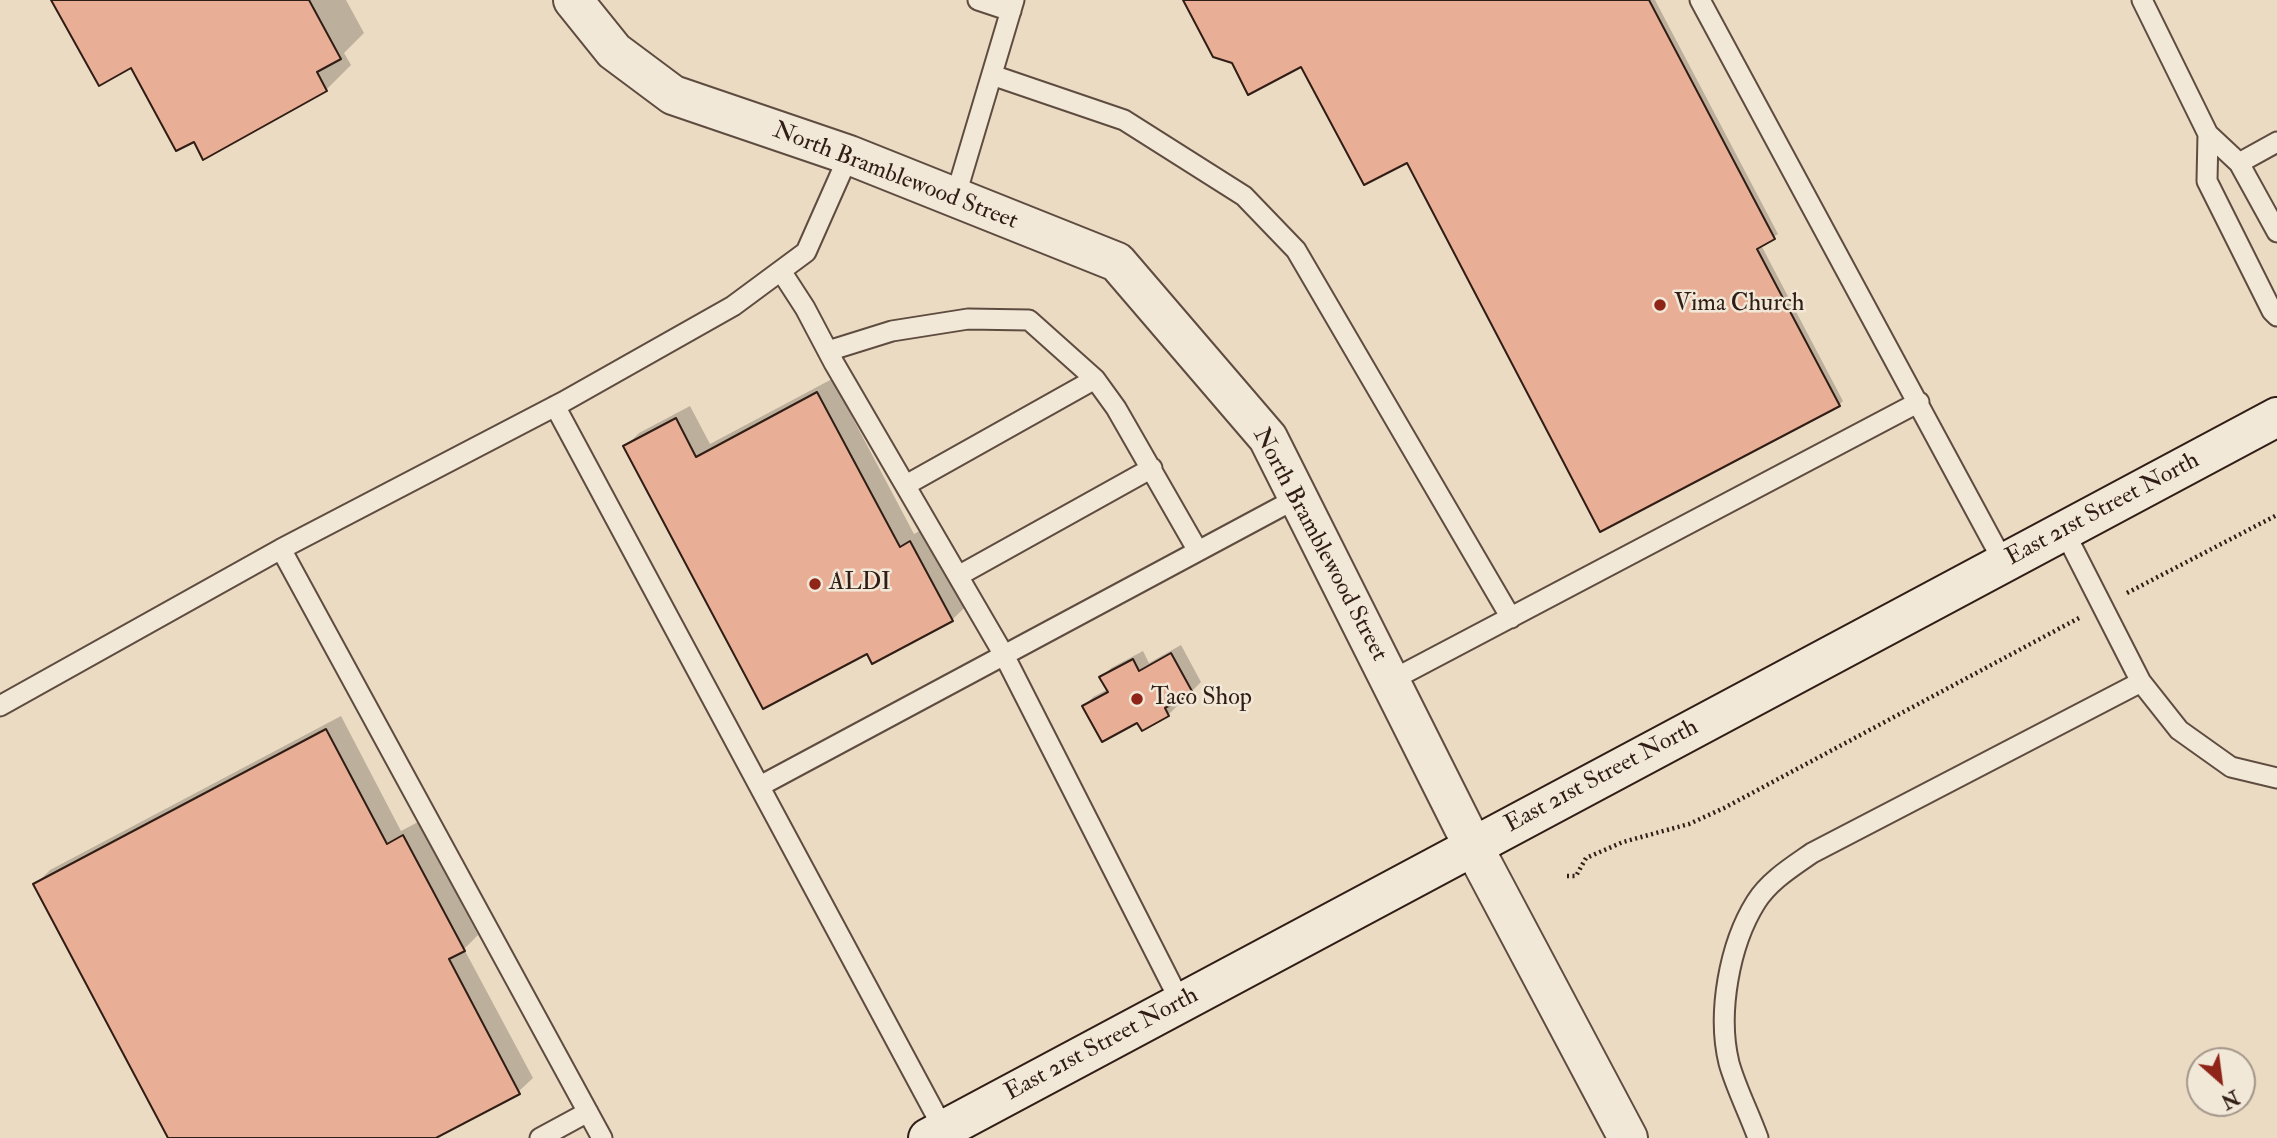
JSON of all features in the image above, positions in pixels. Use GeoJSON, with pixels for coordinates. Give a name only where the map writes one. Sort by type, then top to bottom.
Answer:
{"type":"FeatureCollection","features":[{"type":"Feature","properties":{"kind":"street","name":"North Bramblewood Street"},"geometry":{"type":"LineString","coordinates":[[573,0],[614,51],[673,95],[849,155],[1117,262],[1268,438],[1473,846],[1628,1138]]}},
{"type":"Feature","properties":{"kind":"street","name":"East 21st Street North"},"geometry":{"type":"LineString","coordinates":[[936,1134],[2277,417]]}},
{"type":"Feature","properties":{"kind":"lane"},"geometry":{"type":"LineString","coordinates":[[955,198],[1013,5],[978,0]]}},
{"type":"Feature","properties":{"kind":"lane"},"geometry":{"type":"LineString","coordinates":[[1700,0],[2004,563]]}},
{"type":"Feature","properties":{"kind":"lane"},"geometry":{"type":"LineString","coordinates":[[2142,0],[2208,134],[2239,163],[2277,232]]}},
{"type":"Feature","properties":{"kind":"lane"},"geometry":{"type":"LineString","coordinates":[[992,75],[1124,120],[1244,195],[1296,250],[1511,618]]}},
{"type":"Feature","properties":{"kind":"lane"},"geometry":{"type":"LineString","coordinates":[[2208,134],[2207,181],[2277,316]]}},
{"type":"Feature","properties":{"kind":"lane"},"geometry":{"type":"LineString","coordinates":[[2239,163],[2277,142]]}},
{"type":"Feature","properties":{"kind":"lane"},"geometry":{"type":"LineString","coordinates":[[0,706],[281,549],[555,406],[733,306],[806,252],[849,155]]}},
{"type":"Feature","properties":{"kind":"lane"},"geometry":{"type":"LineString","coordinates":[[781,271],[805,308],[1004,655],[1181,1003]]}},
{"type":"Feature","properties":{"kind":"lane"},"geometry":{"type":"LineString","coordinates":[[828,351],[892,331],[968,319],[1029,320],[1095,379],[1152,468],[1198,551]]}},
{"type":"Feature","properties":{"kind":"lane"},"geometry":{"type":"LineString","coordinates":[[906,485],[1095,379]]}},
{"type":"Feature","properties":{"kind":"lane"},"geometry":{"type":"LineString","coordinates":[[1391,681],[1919,402]]}},
{"type":"Feature","properties":{"kind":"lane"},"geometry":{"type":"LineString","coordinates":[[555,406],[760,786],[936,1134]]}},
{"type":"Feature","properties":{"kind":"lane"},"geometry":{"type":"LineString","coordinates":[[958,576],[1152,468]]}},
{"type":"Feature","properties":{"kind":"lane"},"geometry":{"type":"LineString","coordinates":[[760,786],[1299,497]]}},
{"type":"Feature","properties":{"kind":"lane"},"geometry":{"type":"LineString","coordinates":[[2064,531],[2141,682],[2179,730],[2231,767],[2277,778]]}},
{"type":"Feature","properties":{"kind":"lane"},"geometry":{"type":"LineString","coordinates":[[281,549],[602,1138]]}},
{"type":"Feature","properties":{"kind":"lane"},"geometry":{"type":"LineString","coordinates":[[1758,1138],[1729,1062],[1724,1017],[1730,967],[1742,930],[1756,901],[1778,877],[1812,853],[2141,682]]}},
{"type":"Feature","properties":{"kind":"lane"},"geometry":{"type":"LineString","coordinates":[[540,1138],[588,1112]]}},
{"type":"Feature","properties":{"kind":"path"},"geometry":{"type":"LineString","coordinates":[[2127,593],[2277,515]]}},
{"type":"Feature","properties":{"kind":"path"},"geometry":{"type":"LineString","coordinates":[[1567,876],[1576,876],[1586,858],[1607,848],[1689,824],[1724,808],[2085,615]]}},
{"type":"Feature","properties":{"kind":"building"},"geometry":{"type":"Polygon","coordinates":[[[51,0],[309,0],[341,59],[317,72],[327,91],[203,160],[194,142],[176,151],[131,68],[99,86],[51,0]]]}},
{"type":"Feature","properties":{"kind":"building"},"geometry":{"type":"Polygon","coordinates":[[[1183,0],[1649,0],[1775,239],[1757,249],[1840,406],[1600,532],[1407,163],[1364,185],[1301,67],[1248,95],[1232,63],[1213,57],[1183,0]]]}},
{"type":"Feature","properties":{"kind":"building","name":"ALDI"},"geometry":{"type":"Polygon","coordinates":[[[817,392],[900,547],[910,541],[953,621],[872,664],[867,654],[763,709],[623,446],[676,418],[696,457],[817,392]]]}},
{"type":"Feature","properties":{"kind":"building","name":"Taco Shop"},"geometry":{"type":"Polygon","coordinates":[[[1171,653],[1193,693],[1165,708],[1169,716],[1142,731],[1137,723],[1102,742],[1082,706],[1108,692],[1099,677],[1133,659],[1139,671],[1171,653]]]}},
{"type":"Feature","properties":{"kind":"building"},"geometry":{"type":"Polygon","coordinates":[[[326,729],[387,844],[403,835],[465,951],[449,959],[520,1094],[436,1138],[168,1138],[33,884],[326,729]]]}},
{"type":"Feature","properties":{"kind":"place","name":"Vima Church"},"geometry":{"type":"Point","coordinates":[1660,305]}},
{"type":"Feature","properties":{"kind":"place","name":"ALDI"},"geometry":{"type":"Point","coordinates":[815,584]}},
{"type":"Feature","properties":{"kind":"place","name":"Taco Shop"},"geometry":{"type":"Point","coordinates":[1137,699]}}]}
